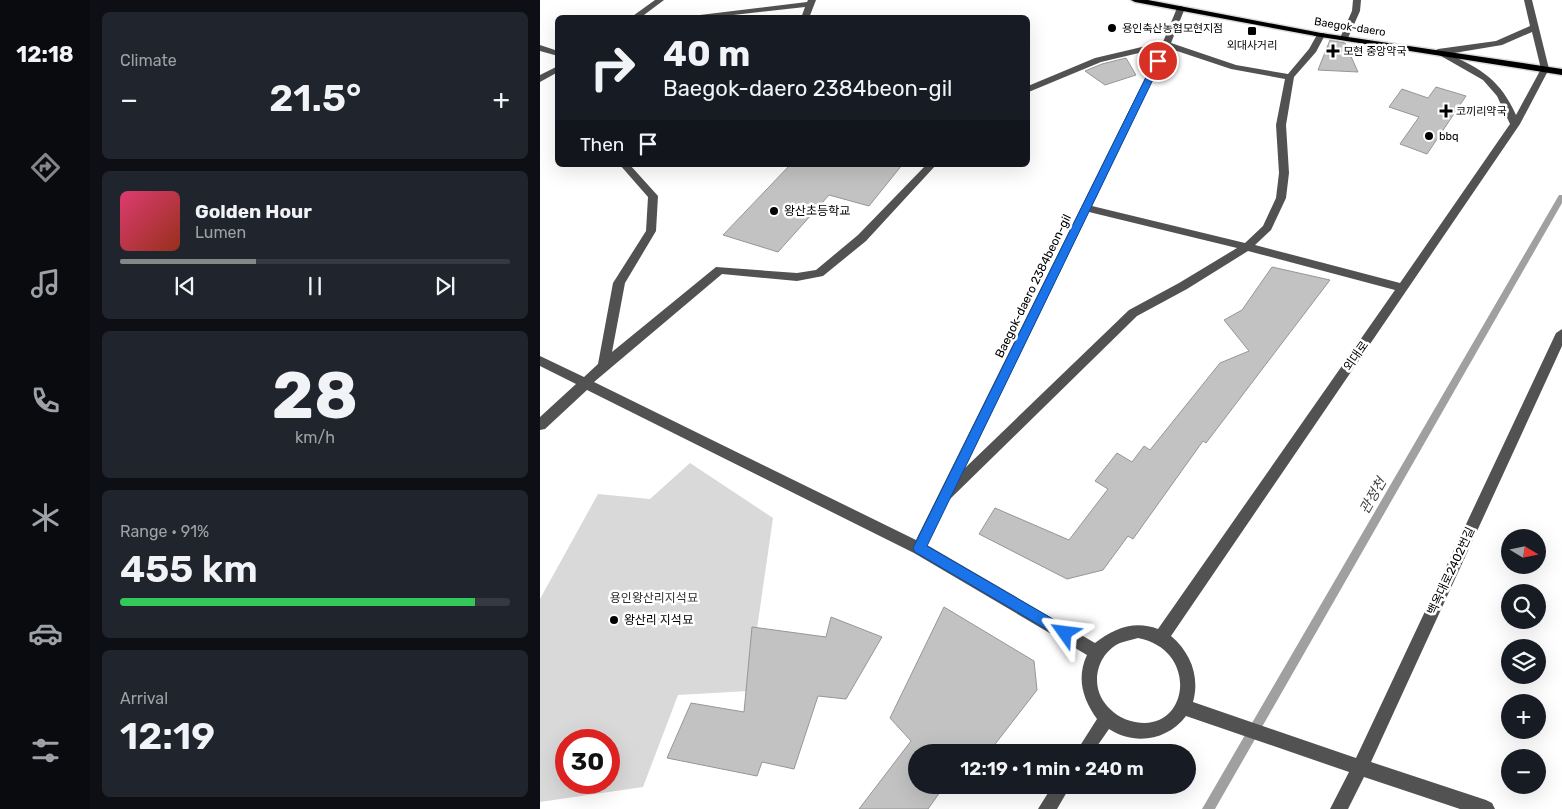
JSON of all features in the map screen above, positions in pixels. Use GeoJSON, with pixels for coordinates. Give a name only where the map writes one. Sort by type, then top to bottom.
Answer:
{"type":"FeatureCollection","features":[{"type":"Feature","properties":{"kind":"main road","name":"Baegok-daero"},"geometry":{"type":"LineString","coordinates":[[1135,0],[1321,35],[1562,72]]}},
{"type":"Feature","properties":{"kind":"street"},"geometry":{"type":"LineString","coordinates":[[638,15],[660,0]]}},
{"type":"Feature","properties":{"kind":"street"},"geometry":{"type":"LineString","coordinates":[[1344,38],[1356,11],[1358,0]]}},
{"type":"Feature","properties":{"kind":"street"},"geometry":{"type":"LineString","coordinates":[[1528,0],[1545,69]]}},
{"type":"Feature","properties":{"kind":"street"},"geometry":{"type":"LineString","coordinates":[[704,15],[812,2]]}},
{"type":"Feature","properties":{"kind":"street"},"geometry":{"type":"LineString","coordinates":[[806,15],[812,2]]}},
{"type":"Feature","properties":{"kind":"street","name":"Baegok-daero 2384beon-gil"},"geometry":{"type":"LineString","coordinates":[[919,548],[1166,44],[1181,8]]}},
{"type":"Feature","properties":{"kind":"street"},"geometry":{"type":"LineString","coordinates":[[1438,52],[1489,47],[1515,38],[1534,26]]}},
{"type":"Feature","properties":{"kind":"street"},"geometry":{"type":"LineString","coordinates":[[945,496],[1133,313],[1183,286],[1247,247],[1267,228],[1281,198],[1284,173],[1281,125],[1290,77],[1313,50],[1321,35]]}},
{"type":"Feature","properties":{"kind":"street"},"geometry":{"type":"LineString","coordinates":[[1030,88],[1098,60],[1166,44],[1234,67],[1290,77]]}},
{"type":"Feature","properties":{"kind":"street"},"geometry":{"type":"LineString","coordinates":[[542,50],[555,53]]}},
{"type":"Feature","properties":{"kind":"street"},"geometry":{"type":"LineString","coordinates":[[1438,52],[1475,69],[1491,82],[1505,100],[1515,124]]}},
{"type":"Feature","properties":{"kind":"street","name":"외대로"},"geometry":{"type":"LineString","coordinates":[[1161,638],[1404,288],[1515,124],[1545,69]]}},
{"type":"Feature","properties":{"kind":"street"},"geometry":{"type":"LineString","coordinates":[[540,79],[555,70]]}},
{"type":"Feature","properties":{"kind":"street"},"geometry":{"type":"LineString","coordinates":[[604,366],[618,283],[651,231],[653,196],[626,167]]}},
{"type":"Feature","properties":{"kind":"street"},"geometry":{"type":"LineString","coordinates":[[540,425],[604,366],[720,270],[797,277],[819,272],[862,238],[929,167]]}},
{"type":"Feature","properties":{"kind":"street"},"geometry":{"type":"LineString","coordinates":[[1086,208],[1404,288]]}},
{"type":"Feature","properties":{"kind":"street","name":"백옥대로2402번길"},"geometry":{"type":"LineString","coordinates":[[1339,809],[1360,768],[1562,333]]}},
{"type":"Feature","properties":{"kind":"street"},"geometry":{"type":"LineString","coordinates":[[540,361],[919,548],[1096,652]]}},
{"type":"Feature","properties":{"kind":"street"},"geometry":{"type":"LineString","coordinates":[[1190,709],[1188,698],[1189,680],[1185,666],[1177,652],[1161,638],[1138,631],[1123,632],[1109,638],[1096,652],[1090,662],[1088,679],[1091,697],[1101,713],[1115,725],[1132,731],[1150,732],[1167,725],[1180,714],[1190,709],[1486,809]]}},
{"type":"Feature","properties":{"kind":"street"},"geometry":{"type":"LineString","coordinates":[[1089,744],[1107,718]]}},
{"type":"Feature","properties":{"kind":"street"},"geometry":{"type":"LineString","coordinates":[[1046,809],[1057,794]]}},
{"type":"Feature","properties":{"kind":"green space","name":"용인왕산리지석묘"},"geometry":{"type":"Polygon","coordinates":[[[690,463],[773,518],[748,691],[678,695],[643,787],[620,790],[620,729],[555,729],[555,794],[595,794],[540,802],[540,599],[598,494],[650,499],[690,463]]]}},
{"type":"Feature","properties":{"kind":"building"},"geometry":{"type":"Polygon","coordinates":[[[1330,40],[1345,43],[1358,72],[1318,70],[1330,40]]]}},
{"type":"Feature","properties":{"kind":"building"},"geometry":{"type":"Polygon","coordinates":[[[1126,58],[1136,75],[1105,85],[1085,71],[1102,64],[1126,58]]]}},
{"type":"Feature","properties":{"kind":"building"},"geometry":{"type":"Polygon","coordinates":[[[1436,87],[1466,96],[1427,154],[1400,144],[1419,117],[1389,107],[1402,89],[1428,98],[1436,87]]]}},
{"type":"Feature","properties":{"kind":"building"},"geometry":{"type":"Polygon","coordinates":[[[788,167],[900,167],[869,206],[829,195],[778,252],[723,235],[788,167]]]}},
{"type":"Feature","properties":{"kind":"building"},"geometry":{"type":"Polygon","coordinates":[[[1272,267],[1330,280],[1206,443],[1203,441],[1133,539],[1128,536],[1103,570],[1067,579],[979,534],[995,508],[1069,540],[1108,489],[1095,481],[1117,453],[1132,462],[1144,446],[1150,450],[1220,363],[1249,351],[1224,320],[1242,310],[1272,267]]]}},
{"type":"Feature","properties":{"kind":"building"},"geometry":{"type":"Polygon","coordinates":[[[944,607],[1034,661],[1037,690],[995,744],[909,744],[911,741],[890,718],[944,607]]]}},
{"type":"Feature","properties":{"kind":"building"},"geometry":{"type":"Polygon","coordinates":[[[831,617],[882,637],[846,699],[818,696],[794,769],[762,762],[757,776],[667,758],[691,703],[744,712],[752,627],[826,637],[831,617]]]}},
{"type":"Feature","properties":{"kind":"building"},"geometry":{"type":"Polygon","coordinates":[[[908,745],[908,794],[939,794],[928,809],[859,809],[908,745]]]}},
{"type":"Feature","properties":{"kind":"waterway","name":"관정천"},"geometry":{"type":"LineString","coordinates":[[1208,809],[1562,197]]}},
{"type":"Feature","properties":{"kind":"place","name":"용인축산농협모현지점"},"geometry":{"type":"Point","coordinates":[1112,28]}},
{"type":"Feature","properties":{"kind":"place","name":"외대사거리"},"geometry":{"type":"Point","coordinates":[1252,31]}},
{"type":"Feature","properties":{"kind":"place","name":"모현 중앙약국"},"geometry":{"type":"Point","coordinates":[1333,51]}},
{"type":"Feature","properties":{"kind":"place","name":"코끼리약국"},"geometry":{"type":"Point","coordinates":[1446,111]}},
{"type":"Feature","properties":{"kind":"place","name":"bbq"},"geometry":{"type":"Point","coordinates":[1429,136]}},
{"type":"Feature","properties":{"kind":"place","name":"왕산초등학교"},"geometry":{"type":"Point","coordinates":[774,211]}},
{"type":"Feature","properties":{"kind":"place","name":"왕산리 지석묘"},"geometry":{"type":"Point","coordinates":[614,620]}},
{"type":"Feature","properties":{"kind":"route"},"geometry":{"type":"LineString","coordinates":[[1065,633],[919,548],[1158,61]]}}]}
